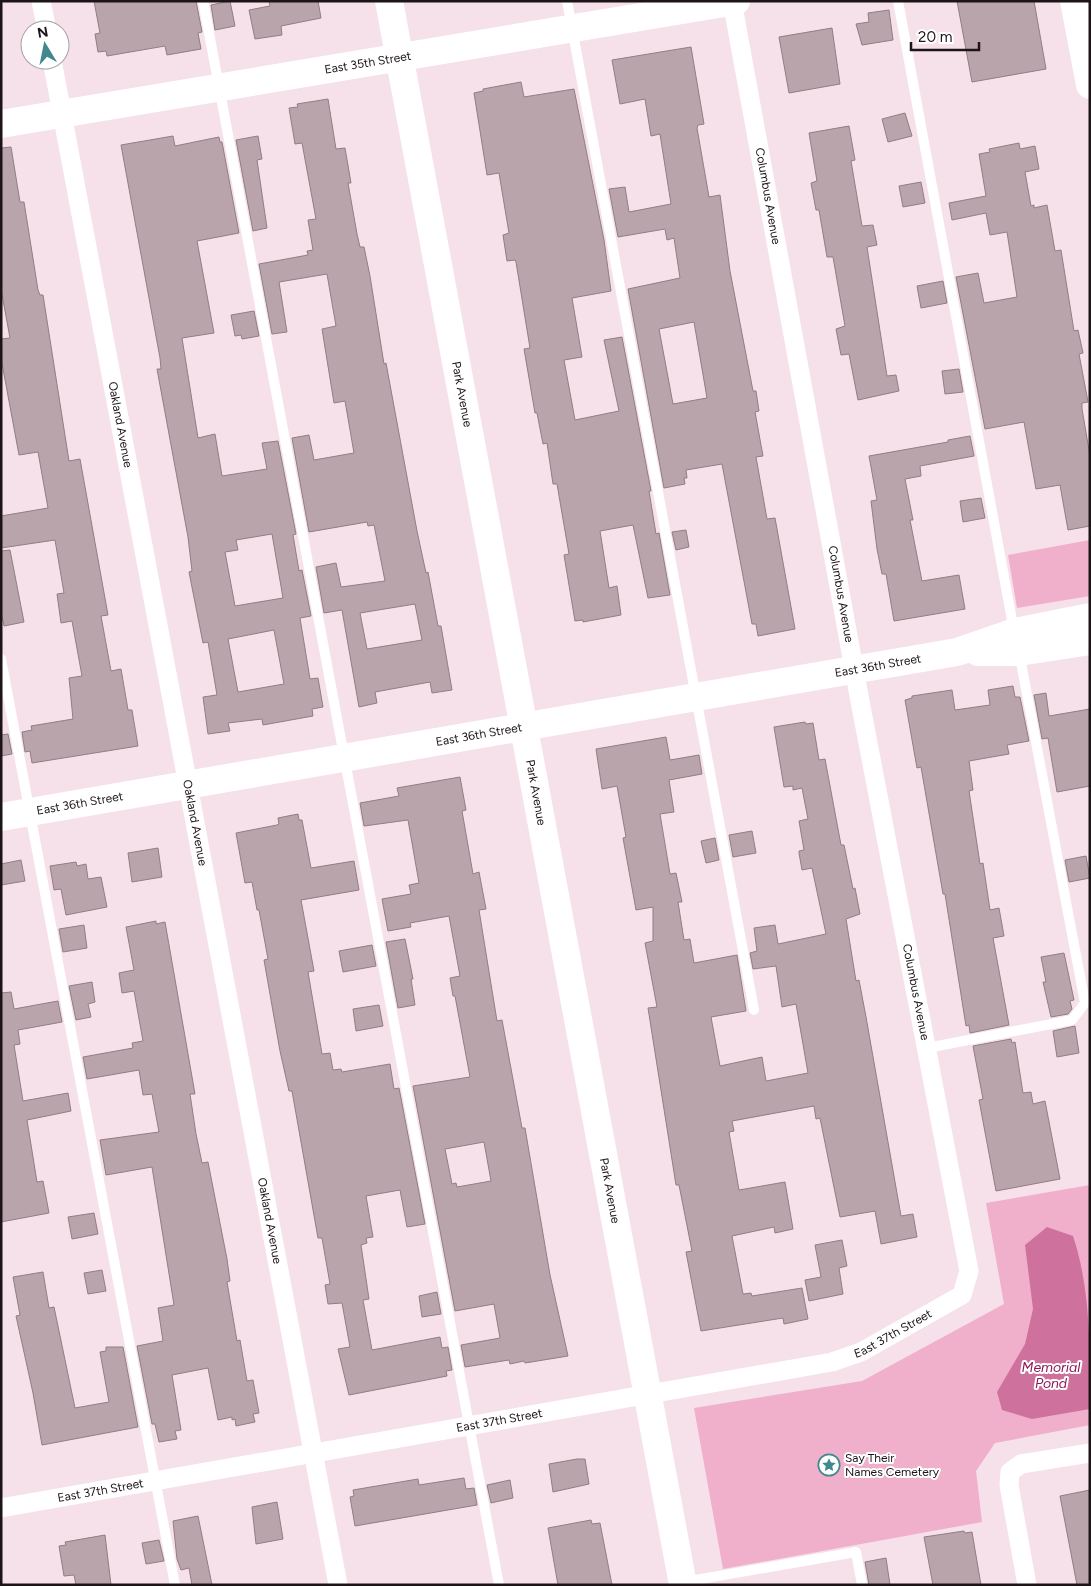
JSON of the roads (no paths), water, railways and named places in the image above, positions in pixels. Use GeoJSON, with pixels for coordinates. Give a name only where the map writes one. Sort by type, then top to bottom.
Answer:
{"type":"FeatureCollection","features":[{"type":"Feature","properties":{"kind":"street"},"geometry":{"type":"LineString","coordinates":[[41,1],[45,20]]}},
{"type":"Feature","properties":{"kind":"street","name":"Park Avenue"},"geometry":{"type":"LineString","coordinates":[[389,1],[522,727],[683,1583]]}},
{"type":"Feature","properties":{"kind":"street"},"geometry":{"type":"LineString","coordinates":[[1074,1],[1090,85]]}},
{"type":"Feature","properties":{"kind":"street","name":"East 35th Street"},"geometry":{"type":"LineString","coordinates":[[1,124],[400,56],[573,30],[734,2]]}},
{"type":"Feature","properties":{"kind":"street","name":"Columbus Avenue"},"geometry":{"type":"LineString","coordinates":[[734,2],[855,670],[969,1275]]}},
{"type":"Feature","properties":{"kind":"street","name":"Oakland Avenue"},"geometry":{"type":"LineString","coordinates":[[54,70],[186,784],[338,1585]]}},
{"type":"Feature","properties":{"kind":"street","name":"East 36th Street"},"geometry":{"type":"LineString","coordinates":[[1017,642],[1090,616]]}},
{"type":"Feature","properties":{"kind":"street","name":"East 36th Street"},"geometry":{"type":"LineString","coordinates":[[1,817],[1017,642],[1090,641]]}},
{"type":"Feature","properties":{"kind":"street","name":"East 37th Street"},"geometry":{"type":"LineString","coordinates":[[1,1508],[832,1362],[861,1352],[962,1295],[969,1275]]}},
{"type":"Feature","properties":{"kind":"street"},"geometry":{"type":"LineString","coordinates":[[1027,1585],[1009,1485],[1010,1472],[1020,1464],[1090,1453]]}},
{"type":"Feature","properties":{"kind":"lane"},"geometry":{"type":"LineString","coordinates":[[203,1],[499,1585]]}},
{"type":"Feature","properties":{"kind":"lane"},"geometry":{"type":"LineString","coordinates":[[567,1],[754,1010]]}},
{"type":"Feature","properties":{"kind":"lane"},"geometry":{"type":"LineString","coordinates":[[898,1],[1085,1003],[1072,1020],[926,1048]]}},
{"type":"Feature","properties":{"kind":"lane"},"geometry":{"type":"LineString","coordinates":[[1,659],[175,1585]]}},
{"type":"Feature","properties":{"kind":"lane"},"geometry":{"type":"LineString","coordinates":[[683,1583],[856,1552],[862,1585]]}},
{"type":"Feature","properties":{"kind":"water","name":"Memorial Pond"},"geometry":{"type":"Polygon","coordinates":[[[1047,1227],[1073,1236],[1079,1257],[1088,1321],[1090,1409],[1032,1419],[1002,1410],[997,1392],[1025,1344],[1033,1309],[1025,1245],[1047,1227]]]}},
{"type":"Feature","properties":{"kind":"place","name":"Say Their Names Cemetery"},"geometry":{"type":"Point","coordinates":[829,1465]}}]}
